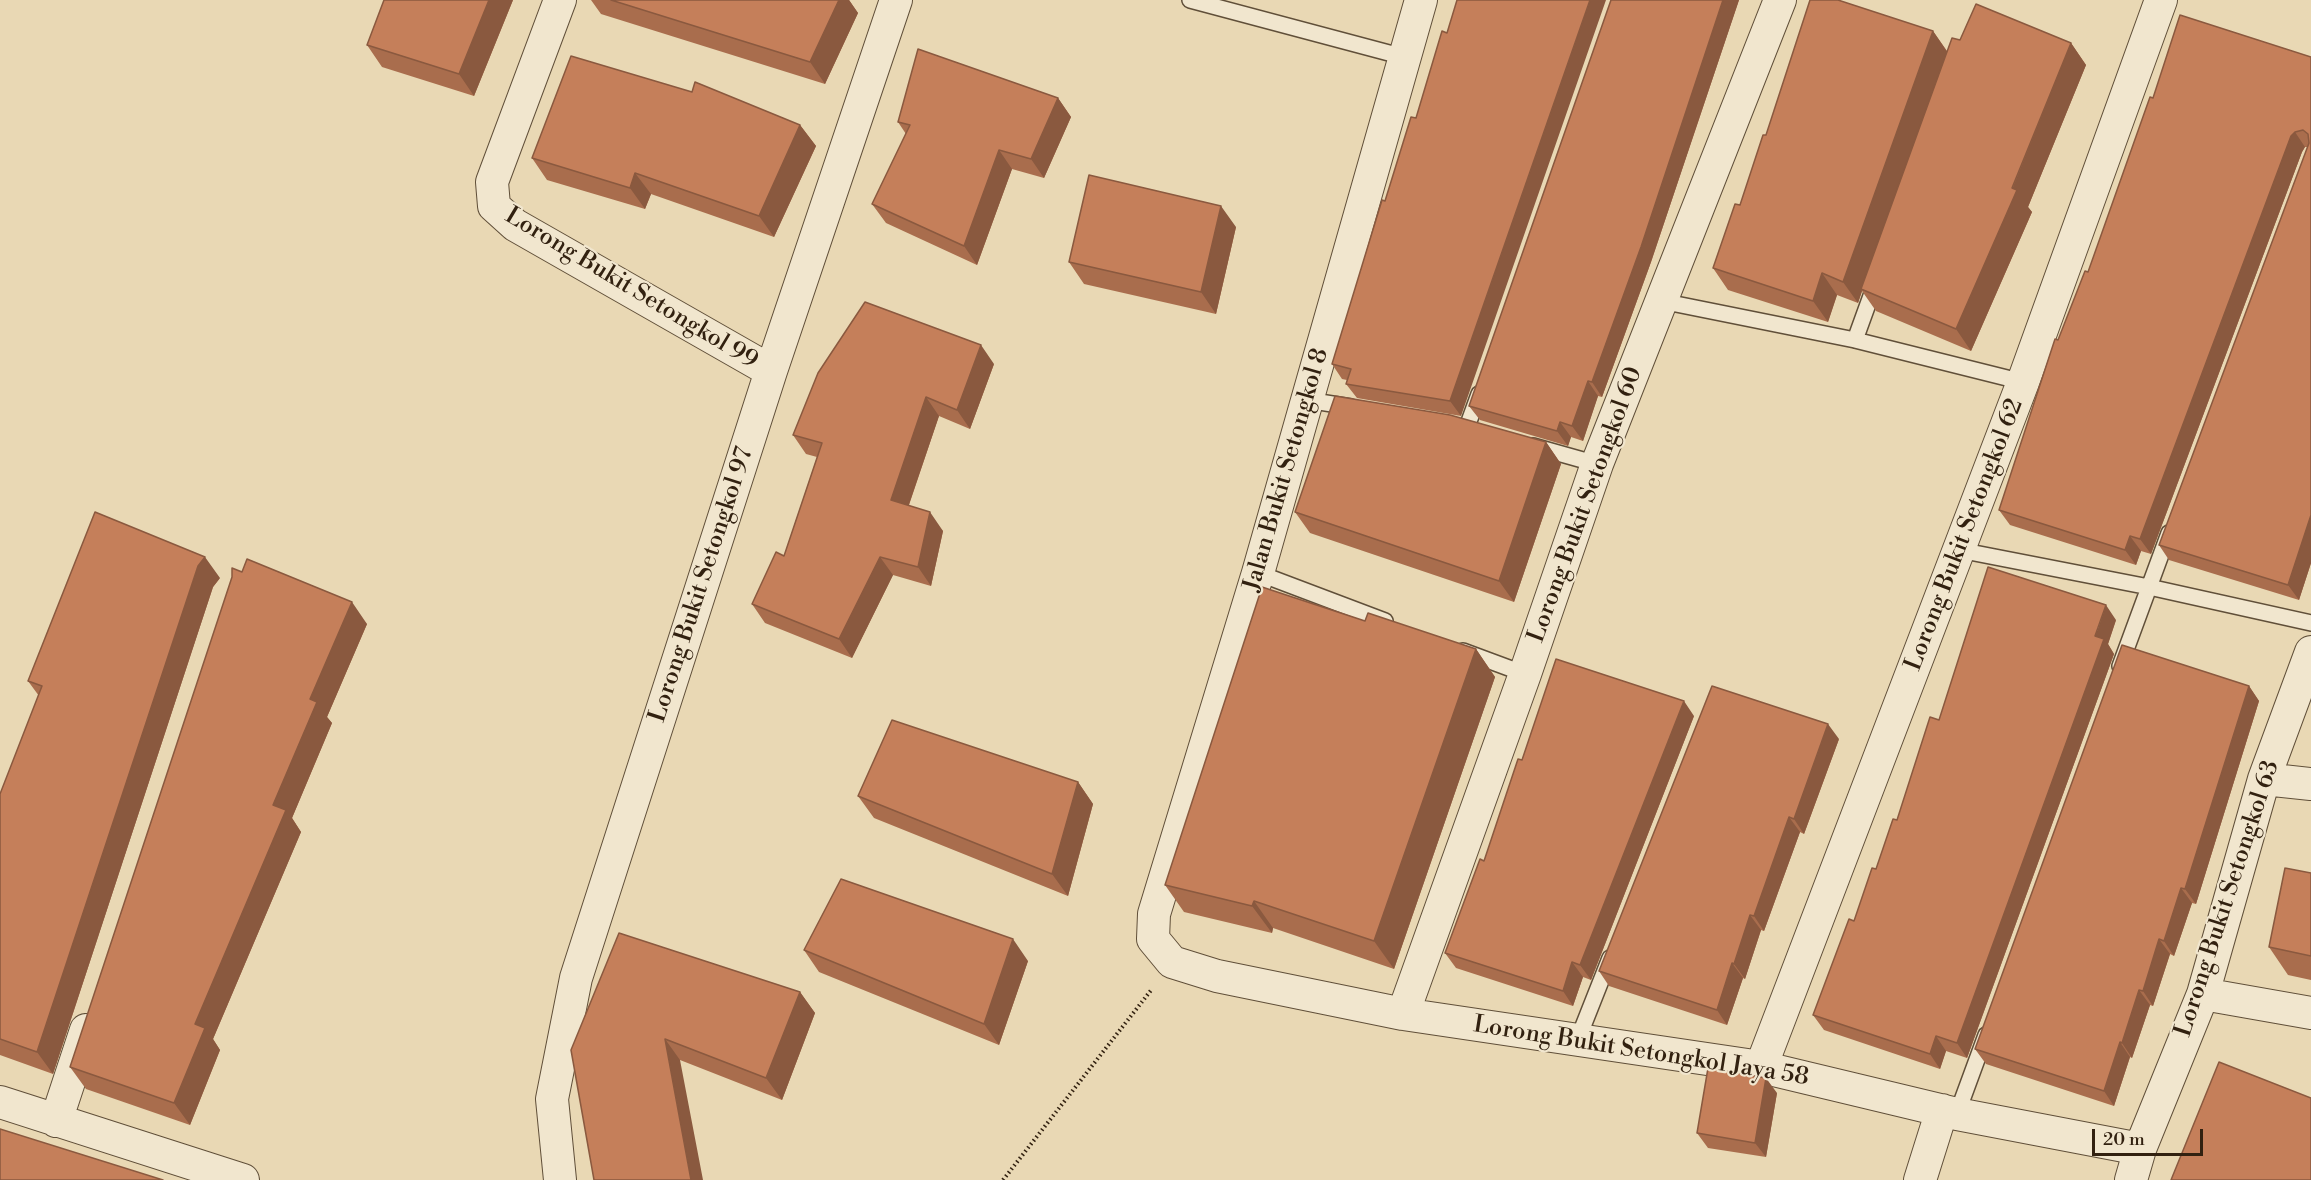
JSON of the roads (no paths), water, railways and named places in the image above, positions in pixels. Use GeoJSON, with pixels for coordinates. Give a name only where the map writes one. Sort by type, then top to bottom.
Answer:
{"type":"FeatureCollection","features":[{"type":"Feature","properties":{"kind":"street","name":"Lorong Bukit Setongkol 99"},"geometry":{"type":"LineString","coordinates":[[560,0],[492,182],[494,206],[514,225],[771,371]]}},
{"type":"Feature","properties":{"kind":"street","name":"Lorong Bukit Setongkol 97"},"geometry":{"type":"LineString","coordinates":[[560,1180],[552,1099],[576,978],[771,371],[896,0]]}},
{"type":"Feature","properties":{"kind":"street","name":"Jalan Bukit Setongkol 8"},"geometry":{"type":"LineString","coordinates":[[1163,950],[1154,914],[1258,573],[1421,0]]}},
{"type":"Feature","properties":{"kind":"street","name":"Lorong Bukit Setongkol 60"},"geometry":{"type":"LineString","coordinates":[[1403,1014],[1525,674],[1596,464],[1780,0]]}},
{"type":"Feature","properties":{"kind":"street","name":"Lorong Bukit Setongkol 62"},"geometry":{"type":"LineString","coordinates":[[1761,1067],[2023,382],[2161,0]]}},
{"type":"Feature","properties":{"kind":"street","name":"Lorong Bukit Setongkol 63"},"geometry":{"type":"LineString","coordinates":[[2131,1180],[2140,1149],[2202,994],[2264,779],[2311,652]]}},
{"type":"Feature","properties":{"kind":"street"},"geometry":{"type":"LineString","coordinates":[[2264,779],[2311,784]]}},
{"type":"Feature","properties":{"kind":"street","name":"Lorong Bukit Setongkol Jaya 58"},"geometry":{"type":"LineString","coordinates":[[1163,950],[1217,976],[1403,1014],[1761,1067],[1950,1112],[2140,1149]]}},
{"type":"Feature","properties":{"kind":"street"},"geometry":{"type":"LineString","coordinates":[[2202,994],[2311,1013]]}},
{"type":"Feature","properties":{"kind":"street"},"geometry":{"type":"LineString","coordinates":[[56,1121],[97,997]]}},
{"type":"Feature","properties":{"kind":"street"},"geometry":{"type":"LineString","coordinates":[[0,1102],[243,1180]]}},
{"type":"Feature","properties":{"kind":"street"},"geometry":{"type":"LineString","coordinates":[[1920,1180],[1950,1112]]}},
{"type":"Feature","properties":{"kind":"lane"},"geometry":{"type":"LineString","coordinates":[[1191,0],[1404,57]]}},
{"type":"Feature","properties":{"kind":"lane"},"geometry":{"type":"LineString","coordinates":[[1855,340],[1883,264]]}},
{"type":"Feature","properties":{"kind":"lane"},"geometry":{"type":"LineString","coordinates":[[1661,301],[1855,340],[2023,382]]}},
{"type":"Feature","properties":{"kind":"lane"},"geometry":{"type":"LineString","coordinates":[[1467,428],[1486,374]]}},
{"type":"Feature","properties":{"kind":"lane"},"geometry":{"type":"LineString","coordinates":[[1307,400],[1364,410]]}},
{"type":"Feature","properties":{"kind":"lane"},"geometry":{"type":"LineString","coordinates":[[1521,443],[1596,464]]}},
{"type":"Feature","properties":{"kind":"lane"},"geometry":{"type":"LineString","coordinates":[[2116,676],[2174,520]]}},
{"type":"Feature","properties":{"kind":"lane"},"geometry":{"type":"LineString","coordinates":[[1959,550],[2149,587],[2311,623]]}},
{"type":"Feature","properties":{"kind":"lane"},"geometry":{"type":"LineString","coordinates":[[1258,573],[1402,628]]}},
{"type":"Feature","properties":{"kind":"lane"},"geometry":{"type":"LineString","coordinates":[[1447,645],[1525,674]]}},
{"type":"Feature","properties":{"kind":"lane"},"geometry":{"type":"LineString","coordinates":[[1578,1039],[1617,940]]}},
{"type":"Feature","properties":{"kind":"lane"},"geometry":{"type":"LineString","coordinates":[[1950,1112],[1990,1024]]}}]}
